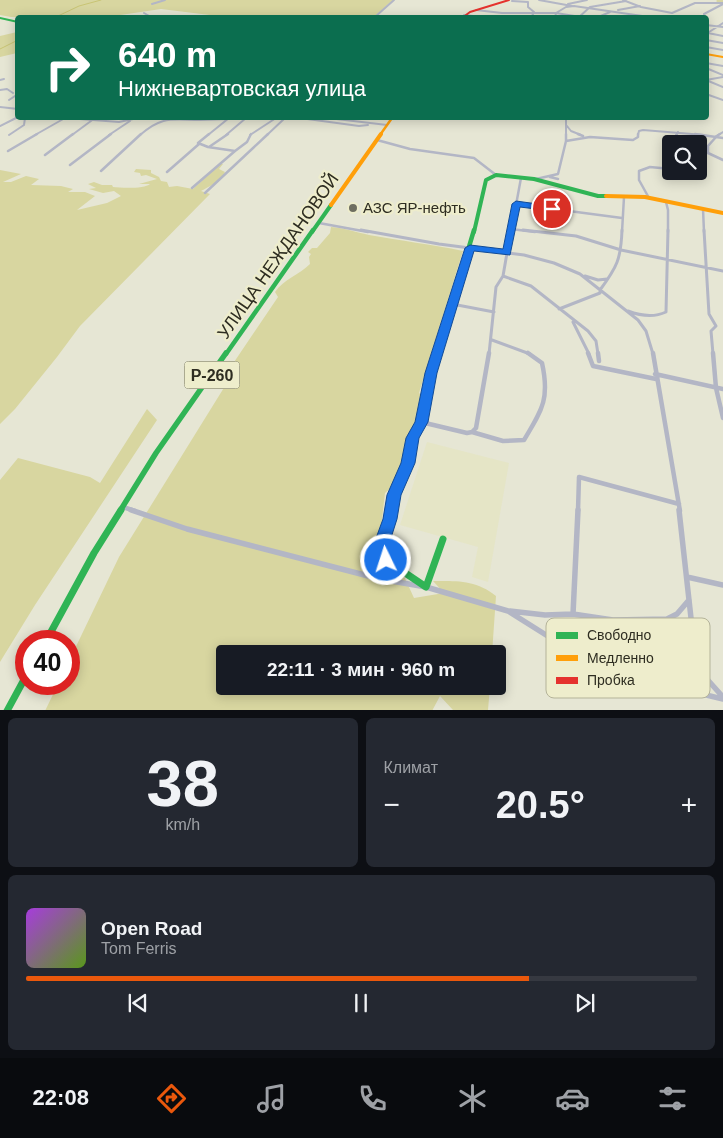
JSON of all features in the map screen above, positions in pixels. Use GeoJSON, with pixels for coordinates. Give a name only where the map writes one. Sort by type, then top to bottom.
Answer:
{"type":"FeatureCollection","features":[{"type":"Feature","properties":{"kind":"main road"},"geometry":{"type":"LineString","coordinates":[[465,15],[511,0]]}},
{"type":"Feature","properties":{"kind":"main road"},"geometry":{"type":"LineString","coordinates":[[709,55],[723,57]]}},
{"type":"Feature","properties":{"kind":"main road","name":"УЛИЦА НЕЖДАНОВОЙ"},"geometry":{"type":"LineString","coordinates":[[52,630],[94,553],[156,453],[391,120]]}},
{"type":"Feature","properties":{"kind":"main road"},"geometry":{"type":"LineString","coordinates":[[442,539],[426,587],[386,560],[382,541],[390,519],[394,495],[408,463],[413,438],[421,422],[431,373],[470,248],[486,180],[496,175],[534,179],[607,197],[631,195],[723,213]]}},
{"type":"Feature","properties":{"kind":"main road"},"geometry":{"type":"LineString","coordinates":[[7,710],[15,695]]}},
{"type":"Feature","properties":{"kind":"street"},"geometry":{"type":"LineString","coordinates":[[152,4],[165,0]]}},
{"type":"Feature","properties":{"kind":"street"},"geometry":{"type":"LineString","coordinates":[[377,15],[394,0]]}},
{"type":"Feature","properties":{"kind":"street"},"geometry":{"type":"LineString","coordinates":[[511,0],[528,2],[528,7],[533,9],[534,13]]}},
{"type":"Feature","properties":{"kind":"street"},"geometry":{"type":"LineString","coordinates":[[539,0],[638,15],[646,8]]}},
{"type":"Feature","properties":{"kind":"street"},"geometry":{"type":"LineString","coordinates":[[556,13],[566,5],[587,0]]}},
{"type":"Feature","properties":{"kind":"street"},"geometry":{"type":"LineString","coordinates":[[623,0],[646,8],[672,13],[695,2],[713,1],[723,4]]}},
{"type":"Feature","properties":{"kind":"street"},"geometry":{"type":"LineString","coordinates":[[581,15],[588,8],[627,1]]}},
{"type":"Feature","properties":{"kind":"street"},"geometry":{"type":"LineString","coordinates":[[704,14],[723,4]]}},
{"type":"Feature","properties":{"kind":"street"},"geometry":{"type":"LineString","coordinates":[[603,15],[613,11],[640,6]]}},
{"type":"Feature","properties":{"kind":"street"},"geometry":{"type":"LineString","coordinates":[[652,9],[659,6]]}},
{"type":"Feature","properties":{"kind":"street"},"geometry":{"type":"LineString","coordinates":[[476,10],[568,15]]}},
{"type":"Feature","properties":{"kind":"street"},"geometry":{"type":"LineString","coordinates":[[144,13],[148,15]]}},
{"type":"Feature","properties":{"kind":"street"},"geometry":{"type":"LineString","coordinates":[[709,32],[723,23]]}},
{"type":"Feature","properties":{"kind":"street"},"geometry":{"type":"LineString","coordinates":[[709,25],[723,27]]}},
{"type":"Feature","properties":{"kind":"street"},"geometry":{"type":"LineString","coordinates":[[709,34],[723,36]]}},
{"type":"Feature","properties":{"kind":"street"},"geometry":{"type":"LineString","coordinates":[[709,41],[723,43]]}},
{"type":"Feature","properties":{"kind":"street"},"geometry":{"type":"LineString","coordinates":[[709,47],[723,50]]}},
{"type":"Feature","properties":{"kind":"street"},"geometry":{"type":"LineString","coordinates":[[709,64],[723,66]]}},
{"type":"Feature","properties":{"kind":"street"},"geometry":{"type":"LineString","coordinates":[[709,69],[723,75]]}},
{"type":"Feature","properties":{"kind":"street"},"geometry":{"type":"LineString","coordinates":[[709,79],[723,75]]}},
{"type":"Feature","properties":{"kind":"street"},"geometry":{"type":"LineString","coordinates":[[0,80],[4,79]]}},
{"type":"Feature","properties":{"kind":"street"},"geometry":{"type":"LineString","coordinates":[[709,81],[723,87]]}},
{"type":"Feature","properties":{"kind":"street"},"geometry":{"type":"LineString","coordinates":[[0,90],[7,90],[12,93]]}},
{"type":"Feature","properties":{"kind":"street"},"geometry":{"type":"LineString","coordinates":[[709,95],[723,100]]}},
{"type":"Feature","properties":{"kind":"street"},"geometry":{"type":"LineString","coordinates":[[9,100],[15,96]]}},
{"type":"Feature","properties":{"kind":"street"},"geometry":{"type":"LineString","coordinates":[[4,102],[1,108],[15,109]]}},
{"type":"Feature","properties":{"kind":"street"},"geometry":{"type":"LineString","coordinates":[[0,126],[15,118]]}},
{"type":"Feature","properties":{"kind":"street"},"geometry":{"type":"LineString","coordinates":[[9,135],[24,124],[25,120]]}},
{"type":"Feature","properties":{"kind":"street"},"geometry":{"type":"LineString","coordinates":[[8,151],[62,120]]}},
{"type":"Feature","properties":{"kind":"street"},"geometry":{"type":"LineString","coordinates":[[83,120],[130,121]]}},
{"type":"Feature","properties":{"kind":"street"},"geometry":{"type":"LineString","coordinates":[[102,171],[100,170],[154,123],[172,120]]}},
{"type":"Feature","properties":{"kind":"street"},"geometry":{"type":"LineString","coordinates":[[167,172],[199,144],[198,141],[225,120]]}},
{"type":"Feature","properties":{"kind":"street"},"geometry":{"type":"LineString","coordinates":[[208,147],[220,141],[244,120]]}},
{"type":"Feature","properties":{"kind":"street"},"geometry":{"type":"LineString","coordinates":[[192,188],[247,142],[251,133],[273,120]]}},
{"type":"Feature","properties":{"kind":"street"},"geometry":{"type":"LineString","coordinates":[[204,193],[283,120]]}},
{"type":"Feature","properties":{"kind":"street"},"geometry":{"type":"LineString","coordinates":[[319,120],[368,125]]}},
{"type":"Feature","properties":{"kind":"street"},"geometry":{"type":"LineString","coordinates":[[343,120],[387,126]]}},
{"type":"Feature","properties":{"kind":"street"},"geometry":{"type":"LineString","coordinates":[[373,124],[376,120]]}},
{"type":"Feature","properties":{"kind":"street"},"geometry":{"type":"LineString","coordinates":[[560,186],[558,174],[566,142],[566,120]]}},
{"type":"Feature","properties":{"kind":"street"},"geometry":{"type":"LineString","coordinates":[[45,155],[91,121]]}},
{"type":"Feature","properties":{"kind":"street"},"geometry":{"type":"LineString","coordinates":[[70,165],[93,146],[130,121]]}},
{"type":"Feature","properties":{"kind":"street"},"geometry":{"type":"LineString","coordinates":[[567,126],[571,131],[588,137],[631,140],[638,137],[641,130],[678,132],[723,138]]}},
{"type":"Feature","properties":{"kind":"street"},"geometry":{"type":"LineString","coordinates":[[723,132],[715,137],[708,146],[708,153],[723,160]]}},
{"type":"Feature","properties":{"kind":"street"},"geometry":{"type":"LineString","coordinates":[[566,142],[588,137]]}},
{"type":"Feature","properties":{"kind":"street"},"geometry":{"type":"LineString","coordinates":[[377,140],[410,149],[474,158],[482,162],[489,172],[496,175]]}},
{"type":"Feature","properties":{"kind":"street"},"geometry":{"type":"LineString","coordinates":[[199,144],[235,151]]}},
{"type":"Feature","properties":{"kind":"street"},"geometry":{"type":"LineString","coordinates":[[648,198],[639,180],[639,171],[650,167],[662,169]]}},
{"type":"Feature","properties":{"kind":"street"},"geometry":{"type":"LineString","coordinates":[[534,179],[558,174]]}},
{"type":"Feature","properties":{"kind":"street"},"geometry":{"type":"LineString","coordinates":[[550,177],[558,179]]}},
{"type":"Feature","properties":{"kind":"street"},"geometry":{"type":"LineString","coordinates":[[470,432],[476,428],[492,340],[496,287],[503,276],[521,178]]}},
{"type":"Feature","properties":{"kind":"street"},"geometry":{"type":"LineString","coordinates":[[559,309],[600,293],[607,279],[615,270],[620,250],[624,197]]}},
{"type":"Feature","properties":{"kind":"street"},"geometry":{"type":"LineString","coordinates":[[623,308],[631,312],[651,316],[660,316],[666,312],[668,210],[666,202]]}},
{"type":"Feature","properties":{"kind":"street"},"geometry":{"type":"LineString","coordinates":[[516,204],[622,218]]}},
{"type":"Feature","properties":{"kind":"street"},"geometry":{"type":"LineString","coordinates":[[703,209],[709,314],[716,326]]}},
{"type":"Feature","properties":{"kind":"street"},"geometry":{"type":"LineString","coordinates":[[318,223],[545,260],[598,280],[607,279]]}},
{"type":"Feature","properties":{"kind":"street"},"geometry":{"type":"LineString","coordinates":[[511,229],[576,236],[620,250],[723,271]]}},
{"type":"Feature","properties":{"kind":"street"},"geometry":{"type":"LineString","coordinates":[[580,274],[638,320],[651,344],[679,504],[691,618]]}},
{"type":"Feature","properties":{"kind":"street"},"geometry":{"type":"LineString","coordinates":[[503,276],[531,286],[596,341],[599,361]]}},
{"type":"Feature","properties":{"kind":"street"},"geometry":{"type":"LineString","coordinates":[[452,304],[494,312]]}},
{"type":"Feature","properties":{"kind":"street"},"geometry":{"type":"LineString","coordinates":[[716,326],[723,327]]}},
{"type":"Feature","properties":{"kind":"street"},"geometry":{"type":"LineString","coordinates":[[716,326],[712,331],[716,388],[723,418]]}},
{"type":"Feature","properties":{"kind":"street"},"geometry":{"type":"LineString","coordinates":[[579,327],[593,366],[723,389]]}},
{"type":"Feature","properties":{"kind":"street"},"geometry":{"type":"LineString","coordinates":[[421,422],[503,441],[524,440],[541,411],[547,384],[542,363],[528,353],[492,340]]}},
{"type":"Feature","properties":{"kind":"street"},"geometry":{"type":"LineString","coordinates":[[574,614],[579,477],[679,504]]}},
{"type":"Feature","properties":{"kind":"street"},"geometry":{"type":"LineString","coordinates":[[123,507],[187,530],[395,583],[426,587],[508,611],[545,615],[574,614],[600,618]]}},
{"type":"Feature","properties":{"kind":"street"},"geometry":{"type":"LineString","coordinates":[[687,577],[723,585]]}},
{"type":"Feature","properties":{"kind":"street"},"geometry":{"type":"LineString","coordinates":[[669,618],[677,614],[689,600]]}},
{"type":"Feature","properties":{"kind":"street"},"geometry":{"type":"LineString","coordinates":[[508,611],[546,635]]}},
{"type":"Feature","properties":{"kind":"street"},"geometry":{"type":"LineString","coordinates":[[710,684],[723,698]]}},
{"type":"Feature","properties":{"kind":"street"},"geometry":{"type":"LineString","coordinates":[[710,695],[723,698]]}},
{"type":"Feature","properties":{"kind":"shaded area"},"geometry":{"type":"Polygon","coordinates":[[[0,0],[393,0],[376,15],[210,15],[161,9],[120,15],[15,15],[15,17],[0,15],[0,0]]]}},
{"type":"Feature","properties":{"kind":"shaded area"},"geometry":{"type":"Polygon","coordinates":[[[15,32],[15,53],[0,57],[0,36],[15,32]]]}},
{"type":"Feature","properties":{"kind":"shaded area"},"geometry":{"type":"Polygon","coordinates":[[[220,164],[223,164],[219,169],[225,172],[223,175],[201,191],[210,194],[80,326],[15,409],[0,424],[0,170],[21,174],[3,182],[11,182],[26,176],[39,179],[31,185],[61,186],[73,189],[68,192],[85,192],[95,196],[77,210],[107,203],[121,196],[114,191],[103,193],[89,189],[96,188],[88,184],[94,182],[102,185],[112,185],[113,187],[143,187],[150,184],[139,184],[157,179],[146,175],[141,176],[140,173],[134,172],[136,169],[151,170],[151,173],[159,177],[161,181],[167,182],[169,187],[177,186],[193,189],[220,164]]]}},
{"type":"Feature","properties":{"kind":"shaded area"},"geometry":{"type":"Polygon","coordinates":[[[331,227],[463,251],[419,393],[423,397],[418,426],[407,446],[397,483],[385,493],[375,580],[384,581],[387,569],[403,574],[414,598],[444,593],[433,581],[466,582],[489,591],[496,596],[493,645],[216,645],[216,695],[489,695],[488,710],[453,710],[440,696],[433,710],[45,710],[53,695],[80,695],[80,638],[119,557],[230,378],[228,371],[278,297],[275,292],[310,264],[309,257],[311,254],[308,252],[312,248],[317,248],[330,233],[331,227]]]}},
{"type":"Feature","properties":{"kind":"shaded area"},"geometry":{"type":"Polygon","coordinates":[[[147,409],[157,420],[20,630],[15,630],[15,638],[0,662],[0,480],[18,458],[90,477],[100,483],[147,409]]]}},
{"type":"Feature","properties":{"kind":"shaded area"},"geometry":{"type":"Polygon","coordinates":[[[427,442],[509,463],[488,582],[472,577],[478,547],[400,525],[427,442]]]}},
{"type":"Feature","properties":{"kind":"waterway"},"geometry":{"type":"LineString","coordinates":[[60,15],[79,6],[101,0]]}},
{"type":"Feature","properties":{"kind":"waterway"},"geometry":{"type":"LineString","coordinates":[[717,1],[723,1]]}},
{"type":"Feature","properties":{"kind":"waterway"},"geometry":{"type":"LineString","coordinates":[[0,49],[15,42]]}},
{"type":"Feature","properties":{"kind":"traffic: fast"},"geometry":{"type":"LineString","coordinates":[[0,18],[15,21]]}},
{"type":"Feature","properties":{"kind":"traffic: fast"},"geometry":{"type":"LineString","coordinates":[[443,539],[426,587],[386,560],[382,541],[390,519],[394,495],[408,463],[413,438],[421,422],[431,373],[470,248],[486,180],[496,175],[534,179],[598,196],[606,196]]}},
{"type":"Feature","properties":{"kind":"traffic: fast"},"geometry":{"type":"LineString","coordinates":[[52,630],[94,553],[156,453],[331,205]]}},
{"type":"Feature","properties":{"kind":"traffic: fast"},"geometry":{"type":"LineString","coordinates":[[8,710],[16,695]]}},
{"type":"Feature","properties":{"kind":"traffic: slow"},"geometry":{"type":"LineString","coordinates":[[709,55],[723,57]]}},
{"type":"Feature","properties":{"kind":"traffic: slow"},"geometry":{"type":"LineString","coordinates":[[331,205],[391,120]]}},
{"type":"Feature","properties":{"kind":"traffic: slow"},"geometry":{"type":"LineString","coordinates":[[606,196],[645,197],[723,213]]}},
{"type":"Feature","properties":{"kind":"traffic: jam"},"geometry":{"type":"LineString","coordinates":[[466,15],[470,12],[509,0]]}},
{"type":"Feature","properties":{"kind":"place","name":"АЗС ЯР-нефть"},"geometry":{"type":"Point","coordinates":[353,208]}},
{"type":"Feature","properties":{"kind":"route"},"geometry":{"type":"LineString","coordinates":[[386,560],[382,541],[390,519],[394,495],[408,463],[413,438],[421,422],[431,373],[470,248],[507,253],[516,204],[552,209]]}}]}
